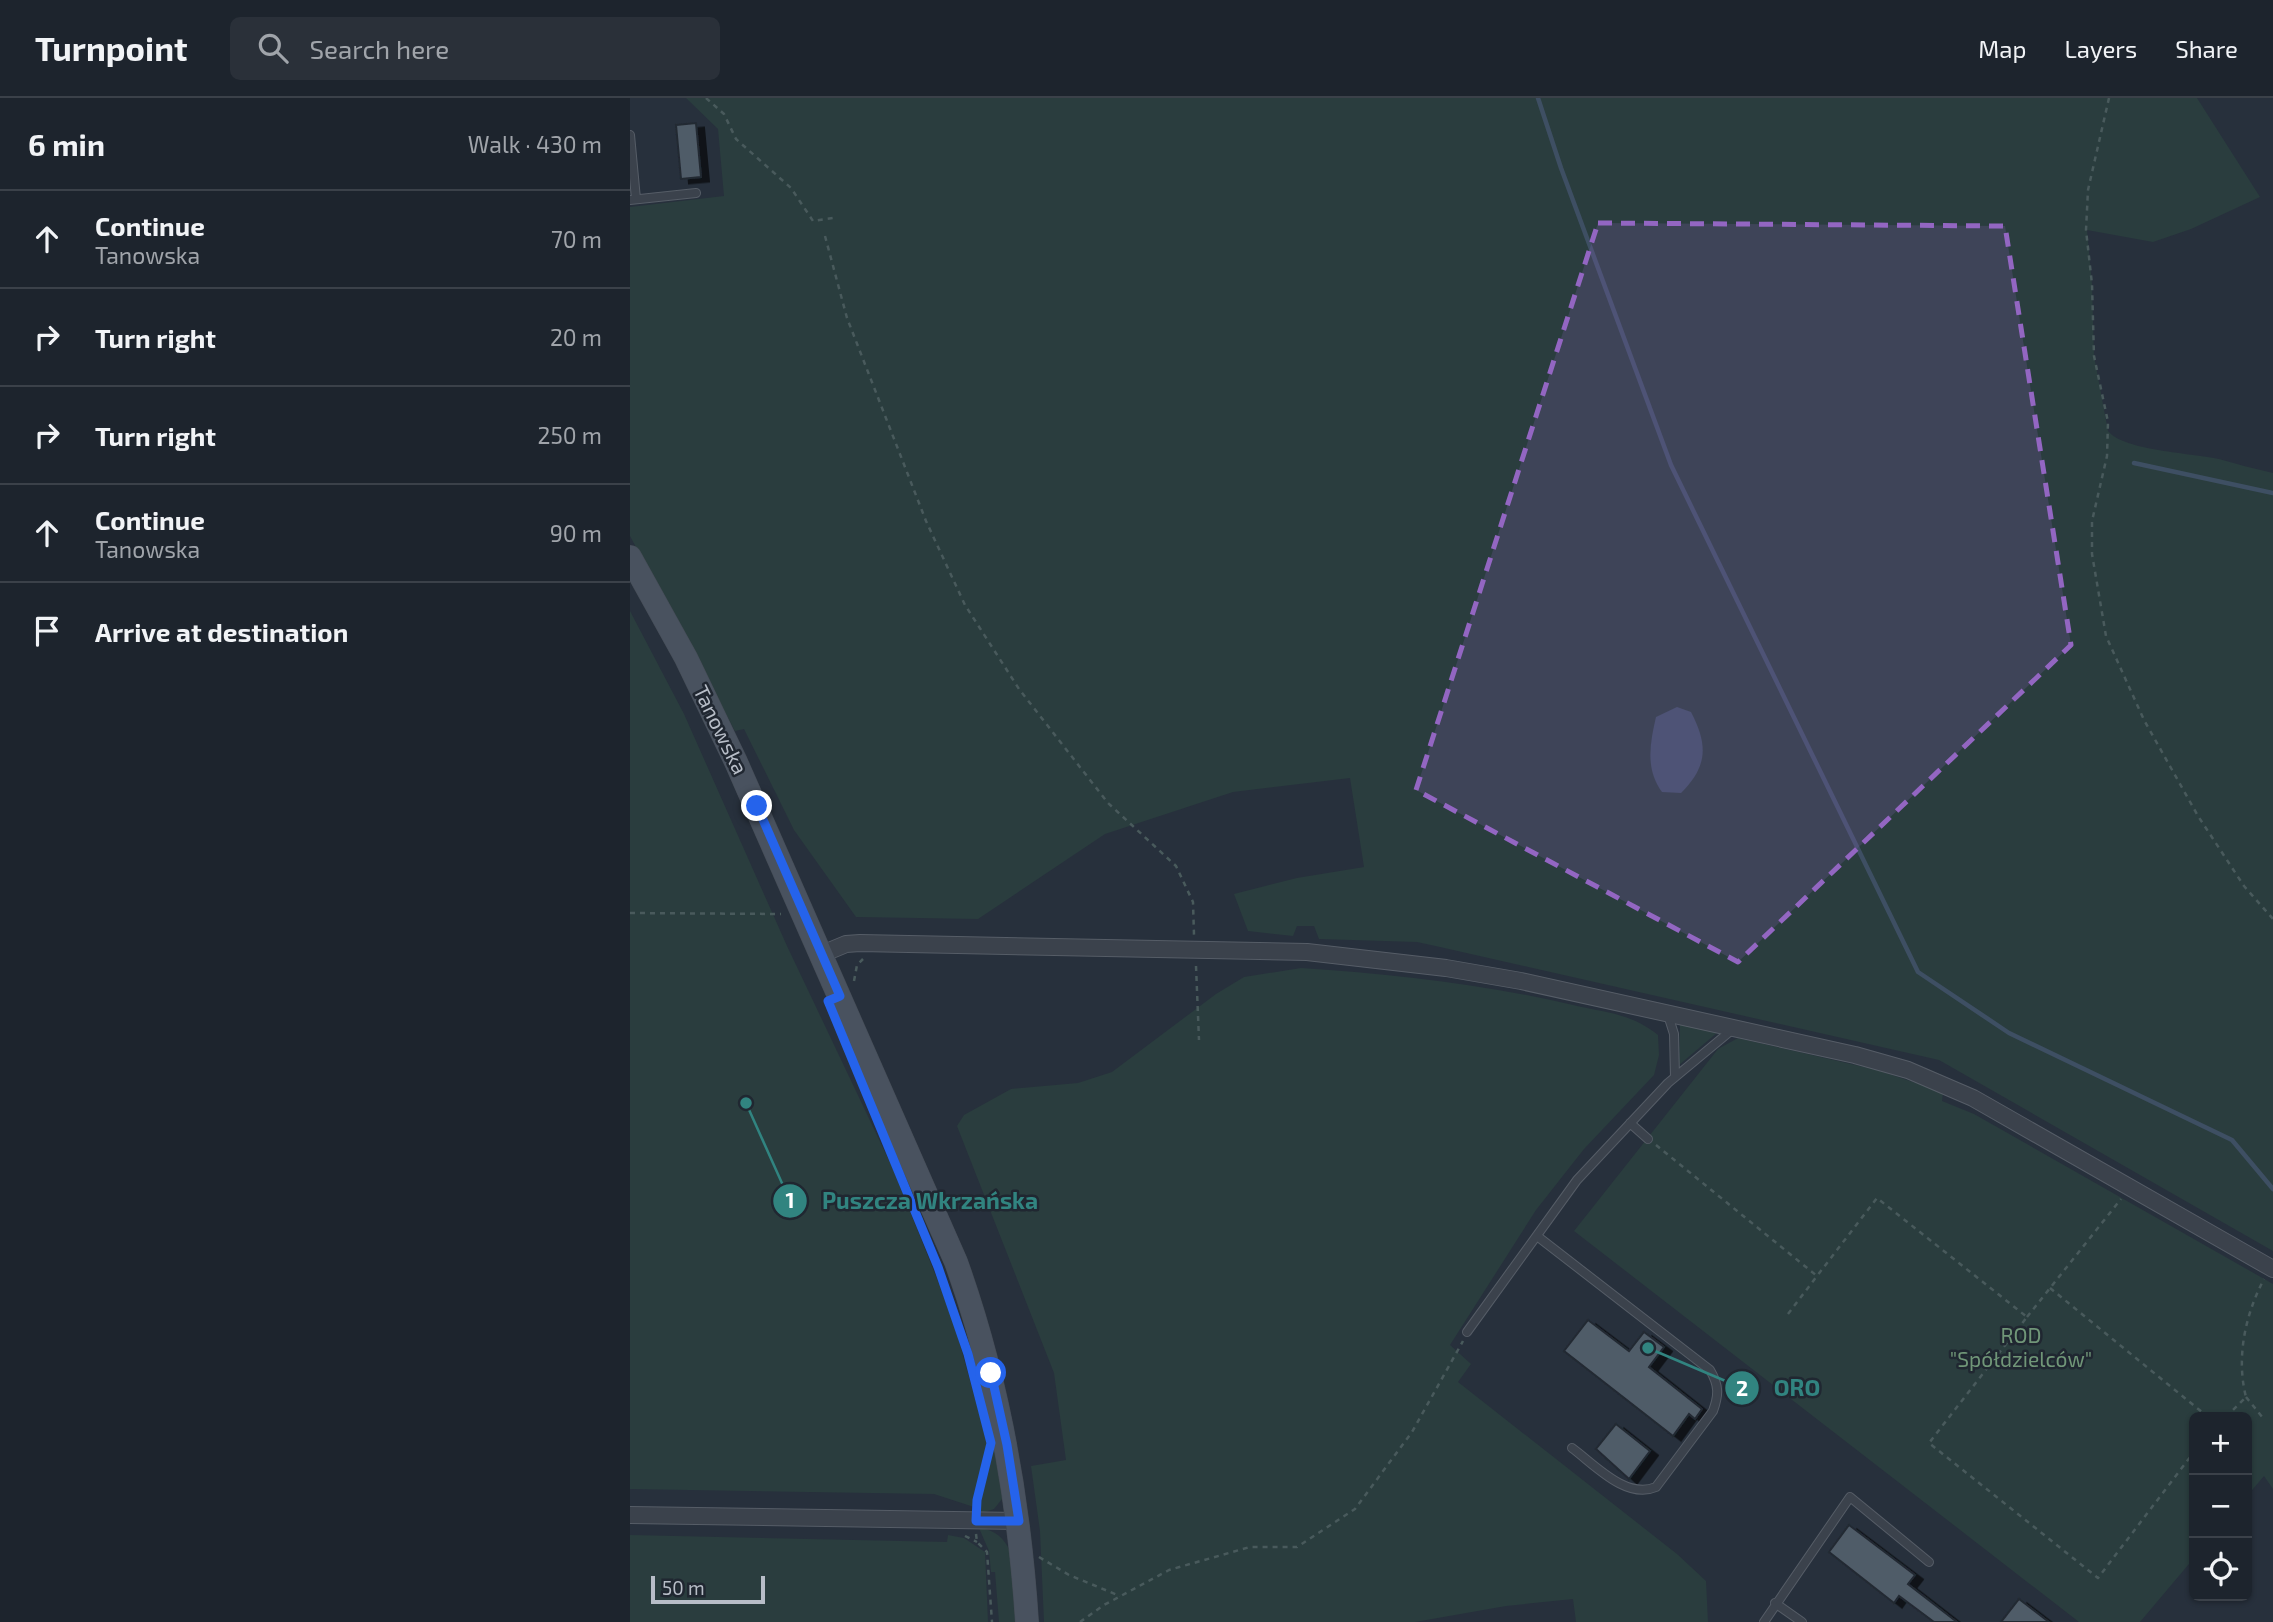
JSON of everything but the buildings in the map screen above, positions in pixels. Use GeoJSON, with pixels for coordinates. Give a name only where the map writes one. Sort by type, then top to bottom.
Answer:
{"type":"FeatureCollection","features":[{"type":"Feature","properties":{"kind":"main road","name":"Tanowska"},"geometry":{"type":"LineString","coordinates":[[630,557],[717,720],[931,1200],[974,1315],[998,1404],[1019,1521],[1027,1622]]}},
{"type":"Feature","properties":{"kind":"street"},"geometry":{"type":"LineString","coordinates":[[822,954],[846,944],[887,943],[1329,953],[1521,981],[1884,1062],[1954,1088],[2269,1274]]}},
{"type":"Feature","properties":{"kind":"street"},"geometry":{"type":"LineString","coordinates":[[630,1515],[1019,1521]]}},
{"type":"Feature","properties":{"kind":"lane"},"geometry":{"type":"LineString","coordinates":[[630,135],[633,200],[696,193]]}},
{"type":"Feature","properties":{"kind":"lane"},"geometry":{"type":"LineString","coordinates":[[1668,1014],[1674,1034],[1675,1077]]}},
{"type":"Feature","properties":{"kind":"lane"},"geometry":{"type":"LineString","coordinates":[[1467,1332],[1577,1180],[1675,1077],[1732,1029]]}},
{"type":"Feature","properties":{"kind":"lane"},"geometry":{"type":"LineString","coordinates":[[1630,1124],[1648,1139]]}},
{"type":"Feature","properties":{"kind":"lane"},"geometry":{"type":"LineString","coordinates":[[1537,1236],[1710,1370],[1717,1382],[1718,1398],[1713,1411],[1656,1487],[1642,1490],[1623,1485],[1572,1447]]}},
{"type":"Feature","properties":{"kind":"lane"},"geometry":{"type":"LineString","coordinates":[[1764,1622],[1850,1497],[1928,1562]]}},
{"type":"Feature","properties":{"kind":"lane"},"geometry":{"type":"LineString","coordinates":[[1775,1603],[1802,1622]]}},
{"type":"Feature","properties":{"kind":"path"},"geometry":{"type":"LineString","coordinates":[[706,98],[724,114],[736,139],[791,188],[813,221],[833,218]]}},
{"type":"Feature","properties":{"kind":"path"},"geometry":{"type":"LineString","coordinates":[[2109,98],[2088,190],[2086,230],[2092,285],[2094,356],[2108,422],[2107,456],[2092,521],[2092,554],[2106,636],[2144,720],[2198,816],[2244,886],[2273,919]]}},
{"type":"Feature","properties":{"kind":"path"},"geometry":{"type":"LineString","coordinates":[[825,236],[847,318],[926,521],[965,605],[1019,688],[1108,803],[1177,866],[1193,902],[1199,1040]]}},
{"type":"Feature","properties":{"kind":"path"},"geometry":{"type":"LineString","coordinates":[[630,913],[805,915]]}},
{"type":"Feature","properties":{"kind":"path"},"geometry":{"type":"LineString","coordinates":[[840,996],[852,988],[857,965],[869,955],[886,953],[887,943]]}},
{"type":"Feature","properties":{"kind":"path"},"geometry":{"type":"LineString","coordinates":[[1648,1139],[1816,1276]]}},
{"type":"Feature","properties":{"kind":"path"},"geometry":{"type":"LineString","coordinates":[[1788,1314],[1877,1198],[2027,1317]]}},
{"type":"Feature","properties":{"kind":"path"},"geometry":{"type":"LineString","coordinates":[[2121,1198],[1928,1443],[2098,1578],[2189,1459]]}},
{"type":"Feature","properties":{"kind":"path"},"geometry":{"type":"LineString","coordinates":[[2263,1418],[2246,1397],[2240,1372],[2250,1305],[2269,1274]]}},
{"type":"Feature","properties":{"kind":"path"},"geometry":{"type":"LineString","coordinates":[[2050,1288],[2202,1412]]}},
{"type":"Feature","properties":{"kind":"path"},"geometry":{"type":"LineString","coordinates":[[1080,1622],[1120,1596],[1169,1570],[1250,1547],[1297,1547],[1355,1510],[1412,1432],[1467,1332]]}},
{"type":"Feature","properties":{"kind":"path"},"geometry":{"type":"LineString","coordinates":[[2231,1412],[2246,1397]]}},
{"type":"Feature","properties":{"kind":"path"},"geometry":{"type":"LineString","coordinates":[[990,1456],[979,1492],[976,1521],[977,1542],[987,1552],[992,1622]]}},
{"type":"Feature","properties":{"kind":"path"},"geometry":{"type":"LineString","coordinates":[[1021,1546],[1069,1575],[1120,1596]]}},
{"type":"Feature","properties":{"kind":"highlighted area"},"geometry":{"type":"Polygon","coordinates":[[[1598,223],[2005,226],[2071,645],[1738,962],[1416,790],[1598,223]]]}},
{"type":"Feature","properties":{"kind":"green space"},"geometry":{"type":"Polygon","coordinates":[[[686,98],[2197,98],[2260,197],[2191,229],[2153,242],[2087,230],[2094,356],[2108,431],[2116,438],[2143,447],[2219,459],[2273,473],[2273,1251],[1939,1060],[1417,942],[1319,939],[1314,926],[1297,926],[1293,936],[1248,931],[1234,894],[1297,878],[1364,867],[1350,778],[1233,792],[1105,834],[978,919],[856,917],[794,830],[744,729],[735,731],[630,536],[630,207],[724,196],[718,129],[686,98]]]}},
{"type":"Feature","properties":{"kind":"green space"},"geometry":{"type":"Polygon","coordinates":[[[630,611],[684,714],[787,946],[893,1169],[954,1323],[987,1442],[974,1507],[934,1494],[630,1489],[630,611]]]}},
{"type":"Feature","properties":{"kind":"green space"},"geometry":{"type":"Polygon","coordinates":[[[1301,968],[1404,977],[1505,991],[1618,1015],[1638,1022],[1658,1035],[1659,1055],[1654,1075],[1584,1149],[1536,1210],[1450,1345],[1471,1364],[1458,1382],[1677,1554],[1706,1581],[1708,1622],[1576,1622],[1573,1599],[1506,1606],[1415,1622],[1044,1622],[1040,1531],[1031,1466],[1066,1460],[1054,1373],[957,1126],[964,1115],[1011,1089],[1078,1083],[1112,1072],[1216,994],[1244,977],[1301,968]]]}},
{"type":"Feature","properties":{"kind":"green space"},"geometry":{"type":"Polygon","coordinates":[[[1680,1023],[1718,1032],[1679,1065],[1680,1023]]]}},
{"type":"Feature","properties":{"kind":"green space","name":"ROD \"Spółdzielców\""},"geometry":{"type":"Polygon","coordinates":[[[1738,1038],[1877,1070],[1943,1092],[1942,1101],[1974,1114],[2273,1284],[2273,1489],[2264,1476],[2252,1490],[2252,1412],[2189,1412],[2189,1564],[2140,1622],[2079,1622],[1574,1231],[1718,1049],[1738,1038]]]}},
{"type":"Feature","properties":{"kind":"green space"},"geometry":{"type":"Polygon","coordinates":[[[1000,1446],[1006,1494],[994,1509],[979,1514],[994,1447],[1000,1446]]]}},
{"type":"Feature","properties":{"kind":"green space"},"geometry":{"type":"Polygon","coordinates":[[[979,1528],[993,1532],[1003,1540],[1010,1551],[1017,1579],[1020,1622],[999,1622],[995,1572],[991,1572],[989,1551],[979,1528]]]}},
{"type":"Feature","properties":{"kind":"green space"},"geometry":{"type":"Polygon","coordinates":[[[630,1535],[947,1542],[948,1535],[964,1538],[985,1552],[988,1622],[630,1622],[630,1535]]]}},
{"type":"Feature","properties":{"kind":"water"},"geometry":{"type":"Polygon","coordinates":[[[1677,707],[1691,712],[1697,724],[1702,745],[1701,764],[1681,793],[1662,792],[1651,765],[1652,736],[1656,717],[1677,707]]]}},
{"type":"Feature","properties":{"kind":"waterway"},"geometry":{"type":"LineString","coordinates":[[1538,98],[1561,168],[1671,465],[1918,972],[2009,1033],[2232,1140],[2273,1189]]}},
{"type":"Feature","properties":{"kind":"waterway"},"geometry":{"type":"LineString","coordinates":[[2134,463],[2273,493]]}},
{"type":"Feature","properties":{"kind":"place","name":"Puszcza Wkrzańska"},"geometry":{"type":"Point","coordinates":[746,1103]}},
{"type":"Feature","properties":{"kind":"place","name":"ORO"},"geometry":{"type":"Point","coordinates":[1648,1348]}},
{"type":"Feature","properties":{"kind":"route"},"geometry":{"type":"LineString","coordinates":[[757,806],[840,996],[828,1001],[938,1267],[968,1354],[991,1443],[990,1456],[977,1500],[976,1521],[1019,1521],[1007,1445],[991,1373]]}}]}
